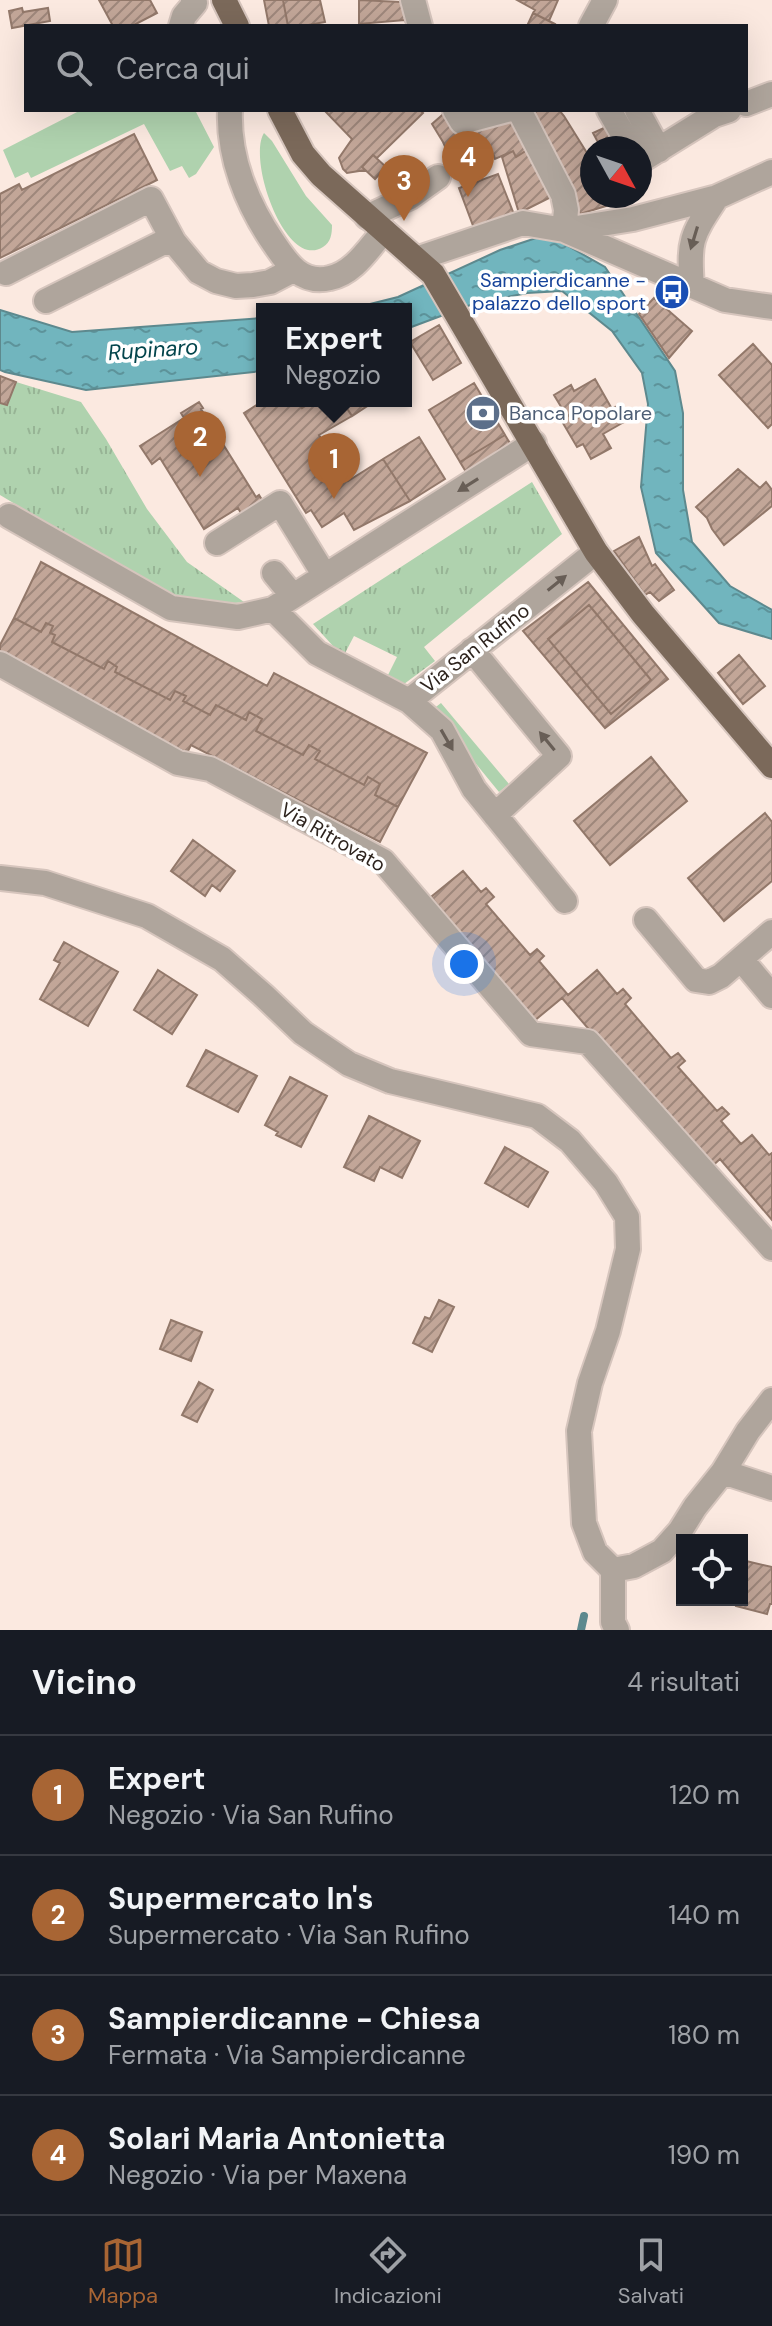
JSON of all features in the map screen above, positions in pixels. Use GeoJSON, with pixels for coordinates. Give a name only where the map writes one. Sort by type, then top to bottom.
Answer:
{"type":"FeatureCollection","features":[{"type":"Feature","properties":{"kind":"main road"},"geometry":{"type":"LineString","coordinates":[[224,0],[236,24]]}},
{"type":"Feature","properties":{"kind":"main road"},"geometry":{"type":"LineString","coordinates":[[281,112],[303,154],[326,181],[425,266],[457,312],[596,552],[653,626],[772,766]]}},
{"type":"Feature","properties":{"kind":"street"},"geometry":{"type":"LineString","coordinates":[[182,24],[195,3],[193,0]]}},
{"type":"Feature","properties":{"kind":"street"},"geometry":{"type":"LineString","coordinates":[[413,0],[419,24]]}},
{"type":"Feature","properties":{"kind":"street"},"geometry":{"type":"LineString","coordinates":[[592,24],[605,0]]}},
{"type":"Feature","properties":{"kind":"street"},"geometry":{"type":"LineString","coordinates":[[748,103],[772,94]]}},
{"type":"Feature","properties":{"kind":"street"},"geometry":{"type":"LineString","coordinates":[[230,112],[229,127],[242,185],[259,221],[293,270],[312,279],[330,278],[350,270],[376,224],[438,177]]}},
{"type":"Feature","properties":{"kind":"street"},"geometry":{"type":"LineString","coordinates":[[456,112],[462,122],[500,112]]}},
{"type":"Feature","properties":{"kind":"street"},"geometry":{"type":"LineString","coordinates":[[520,112],[563,195],[566,210],[564,230]]}},
{"type":"Feature","properties":{"kind":"street"},"geometry":{"type":"LineString","coordinates":[[610,112],[624,136]]}},
{"type":"Feature","properties":{"kind":"street"},"geometry":{"type":"LineString","coordinates":[[638,112],[644,136]]}},
{"type":"Feature","properties":{"kind":"street"},"geometry":{"type":"LineString","coordinates":[[652,153],[723,112]]}},
{"type":"Feature","properties":{"kind":"street"},"geometry":{"type":"LineString","coordinates":[[652,205],[717,197],[772,172]]}},
{"type":"Feature","properties":{"kind":"street"},"geometry":{"type":"LineString","coordinates":[[692,286],[690,245],[696,229],[717,197]]}},
{"type":"Feature","properties":{"kind":"street"},"geometry":{"type":"LineString","coordinates":[[6,273],[151,199],[174,242],[199,272],[226,283],[253,285],[270,282],[293,270]]}},
{"type":"Feature","properties":{"kind":"street"},"geometry":{"type":"LineString","coordinates":[[564,230],[632,208]]}},
{"type":"Feature","properties":{"kind":"street"},"geometry":{"type":"LineString","coordinates":[[425,266],[523,223],[564,230],[725,300],[772,307]]}},
{"type":"Feature","properties":{"kind":"street"},"geometry":{"type":"LineString","coordinates":[[46,301],[162,243],[174,242]]}},
{"type":"Feature","properties":{"kind":"street"},"geometry":{"type":"LineString","coordinates":[[3,520],[171,608],[238,617],[283,603],[534,443]]}},
{"type":"Feature","properties":{"kind":"street"},"geometry":{"type":"LineString","coordinates":[[217,543],[280,503],[325,576]]}},
{"type":"Feature","properties":{"kind":"street","name":"Via San Rufino"},"geometry":{"type":"LineString","coordinates":[[274,573],[283,603],[317,653],[409,701],[596,552]]}},
{"type":"Feature","properties":{"kind":"street"},"geometry":{"type":"LineString","coordinates":[[472,650],[559,756],[495,815]]}},
{"type":"Feature","properties":{"kind":"street","name":"Via Ritrovato"},"geometry":{"type":"LineString","coordinates":[[0,664],[178,763],[210,769],[383,861],[531,1034],[588,1042],[772,1248]]}},
{"type":"Feature","properties":{"kind":"street"},"geometry":{"type":"LineString","coordinates":[[409,701],[442,730],[474,789],[565,901]]}},
{"type":"Feature","properties":{"kind":"street"},"geometry":{"type":"LineString","coordinates":[[0,878],[45,883],[147,916],[222,959],[303,1033],[349,1064],[390,1081],[537,1116],[570,1141],[606,1183],[627,1217],[628,1249],[579,1431],[584,1523],[595,1552],[613,1570],[613,1622],[617,1630]]}},
{"type":"Feature","properties":{"kind":"street"},"geometry":{"type":"LineString","coordinates":[[646,920],[696,980],[709,982],[721,976],[772,932]]}},
{"type":"Feature","properties":{"kind":"street"},"geometry":{"type":"LineString","coordinates":[[741,959],[772,996]]}},
{"type":"Feature","properties":{"kind":"street"},"geometry":{"type":"LineString","coordinates":[[613,1570],[634,1566],[662,1551],[723,1472],[772,1400]]}},
{"type":"Feature","properties":{"kind":"street"},"geometry":{"type":"LineString","coordinates":[[723,1472],[772,1488]]}},
{"type":"Feature","properties":{"kind":"green space"},"geometry":{"type":"Polygon","coordinates":[[[77,112],[196,112],[214,147],[196,174],[189,178],[182,166],[170,171],[144,124],[31,178],[28,172],[15,178],[3,150],[77,112]]]}},
{"type":"Feature","properties":{"kind":"green space"},"geometry":{"type":"Polygon","coordinates":[[[264,133],[306,196],[332,225],[328,243],[323,247],[309,250],[296,243],[273,209],[261,166],[260,147],[264,133]]]}},
{"type":"Feature","properties":{"kind":"green space"},"geometry":{"type":"Polygon","coordinates":[[[0,377],[81,402],[147,509],[187,562],[244,602],[208,606],[176,600],[0,495],[0,377]]]}},
{"type":"Feature","properties":{"kind":"green space"},"geometry":{"type":"Polygon","coordinates":[[[532,482],[562,534],[424,647],[435,661],[400,687],[386,679],[397,657],[354,636],[343,657],[313,624],[532,482]]]}},
{"type":"Feature","properties":{"kind":"green space"},"geometry":{"type":"Polygon","coordinates":[[[441,703],[509,784],[499,792],[432,710],[441,703]]]}},
{"type":"Feature","properties":{"kind":"water"},"geometry":{"type":"Polygon","coordinates":[[[542,236],[561,242],[605,267],[675,371],[683,413],[683,490],[692,542],[730,586],[772,610],[772,639],[719,623],[656,553],[641,487],[648,404],[642,373],[612,331],[562,291],[527,293],[473,304],[412,327],[412,303],[374,303],[398,297],[500,250],[542,236]]]}},
{"type":"Feature","properties":{"kind":"water","name":"Rupinaro"},"geometry":{"type":"Polygon","coordinates":[[[0,310],[72,332],[256,318],[256,372],[86,390],[0,370],[0,310]]]}},
{"type":"Feature","properties":{"kind":"building"},"geometry":{"type":"Polygon","coordinates":[[[99,0],[150,0],[157,13],[136,24],[112,24],[99,0]]]}},
{"type":"Feature","properties":{"kind":"building"},"geometry":{"type":"Polygon","coordinates":[[[264,0],[283,0],[288,24],[269,24],[264,0]]]}},
{"type":"Feature","properties":{"kind":"building"},"geometry":{"type":"Polygon","coordinates":[[[283,0],[320,0],[325,22],[288,24],[283,0]]]}},
{"type":"Feature","properties":{"kind":"building"},"geometry":{"type":"Polygon","coordinates":[[[359,0],[401,2],[413,24],[406,24],[405,20],[359,24],[359,0]]]}},
{"type":"Feature","properties":{"kind":"building"},"geometry":{"type":"Polygon","coordinates":[[[517,0],[558,0],[549,21],[517,0]]]}},
{"type":"Feature","properties":{"kind":"building"},"geometry":{"type":"Polygon","coordinates":[[[48,8],[50,21],[12,28],[9,11],[48,8]]]}},
{"type":"Feature","properties":{"kind":"building"},"geometry":{"type":"Polygon","coordinates":[[[533,13],[555,24],[528,24],[533,13]]]}},
{"type":"Feature","properties":{"kind":"building"},"geometry":{"type":"Polygon","coordinates":[[[326,112],[423,113],[377,158],[373,155],[362,167],[365,170],[347,173],[339,158],[352,139],[326,112]]]}},
{"type":"Feature","properties":{"kind":"building"},"geometry":{"type":"Polygon","coordinates":[[[450,112],[466,129],[477,161],[476,167],[457,173],[432,124],[450,112]]]}},
{"type":"Feature","properties":{"kind":"building"},"geometry":{"type":"Polygon","coordinates":[[[531,112],[561,112],[580,142],[580,208],[599,208],[580,214],[560,165],[531,112]]]}},
{"type":"Feature","properties":{"kind":"building"},"geometry":{"type":"Polygon","coordinates":[[[515,118],[532,147],[516,157],[513,151],[495,159],[494,156],[477,161],[466,129],[515,118]]]}},
{"type":"Feature","properties":{"kind":"building"},"geometry":{"type":"Polygon","coordinates":[[[608,126],[613,136],[595,136],[593,133],[608,126]]]}},
{"type":"Feature","properties":{"kind":"building"},"geometry":{"type":"Polygon","coordinates":[[[134,134],[157,180],[0,258],[0,194],[19,184],[22,190],[134,134]]]}},
{"type":"Feature","properties":{"kind":"building"},"geometry":{"type":"Polygon","coordinates":[[[532,147],[555,195],[519,213],[502,157],[513,151],[516,157],[532,147]]]}},
{"type":"Feature","properties":{"kind":"building"},"geometry":{"type":"Polygon","coordinates":[[[373,155],[386,167],[375,179],[362,167],[373,155]]]}},
{"type":"Feature","properties":{"kind":"building"},"geometry":{"type":"Polygon","coordinates":[[[476,167],[482,180],[464,187],[457,173],[476,167]]]}},
{"type":"Feature","properties":{"kind":"building"},"geometry":{"type":"Polygon","coordinates":[[[498,174],[515,217],[475,231],[459,188],[498,174]]]}},
{"type":"Feature","properties":{"kind":"building"},"geometry":{"type":"Polygon","coordinates":[[[654,298],[692,331],[669,358],[639,314],[654,298]]]}},
{"type":"Feature","properties":{"kind":"building"},"geometry":{"type":"Polygon","coordinates":[[[439,325],[461,363],[433,380],[412,341],[439,325]]]}},
{"type":"Feature","properties":{"kind":"building"},"geometry":{"type":"Polygon","coordinates":[[[753,344],[772,365],[772,424],[768,428],[719,375],[753,344]]]}},
{"type":"Feature","properties":{"kind":"building"},"geometry":{"type":"Polygon","coordinates":[[[0,376],[16,382],[7,405],[0,403],[0,376]]]}},
{"type":"Feature","properties":{"kind":"building"},"geometry":{"type":"Polygon","coordinates":[[[595,379],[612,409],[615,407],[624,422],[603,434],[611,448],[591,459],[583,444],[577,447],[557,413],[563,410],[554,395],[571,385],[574,391],[595,379]]]}},
{"type":"Feature","properties":{"kind":"building"},"geometry":{"type":"Polygon","coordinates":[[[474,383],[505,435],[460,462],[429,410],[474,383]]]}},
{"type":"Feature","properties":{"kind":"building"},"geometry":{"type":"Polygon","coordinates":[[[199,402],[256,497],[259,495],[262,500],[241,513],[238,508],[204,529],[160,458],[152,464],[140,446],[184,418],[181,413],[199,402]]]}},
{"type":"Feature","properties":{"kind":"building"},"geometry":{"type":"Polygon","coordinates":[[[256,405],[346,407],[352,416],[319,435],[348,481],[383,459],[410,501],[354,530],[344,513],[322,527],[311,510],[306,513],[244,413],[256,405]]]}},
{"type":"Feature","properties":{"kind":"building"},"geometry":{"type":"Polygon","coordinates":[[[346,407],[366,407],[352,416],[346,407]]]}},
{"type":"Feature","properties":{"kind":"building"},"geometry":{"type":"Polygon","coordinates":[[[505,435],[511,445],[466,472],[460,462],[505,435]]]}},
{"type":"Feature","properties":{"kind":"building"},"geometry":{"type":"Polygon","coordinates":[[[419,437],[445,479],[410,501],[383,459],[419,437]]]}},
{"type":"Feature","properties":{"kind":"building"},"geometry":{"type":"Polygon","coordinates":[[[738,469],[760,488],[766,482],[772,490],[772,506],[724,545],[696,507],[738,469]]]}},
{"type":"Feature","properties":{"kind":"building"},"geometry":{"type":"Polygon","coordinates":[[[639,537],[652,566],[655,564],[674,590],[659,601],[650,592],[645,595],[614,551],[639,537]]]}},
{"type":"Feature","properties":{"kind":"building"},"geometry":{"type":"Polygon","coordinates":[[[41,562],[267,686],[274,673],[427,753],[398,807],[375,795],[380,784],[368,777],[364,785],[315,759],[320,751],[309,745],[303,755],[256,731],[262,719],[249,712],[246,720],[216,705],[210,715],[183,701],[186,696],[175,691],[170,700],[115,672],[117,667],[108,661],[104,669],[52,642],[55,635],[50,633],[53,626],[46,623],[41,632],[14,618],[41,562]]]}},
{"type":"Feature","properties":{"kind":"building"},"geometry":{"type":"Polygon","coordinates":[[[588,582],[668,679],[605,728],[523,631],[588,582]]]}},
{"type":"Feature","properties":{"kind":"building"},"geometry":{"type":"Polygon","coordinates":[[[589,605],[651,680],[611,714],[548,639],[589,605]]]}},
{"type":"Feature","properties":{"kind":"building"},"geometry":{"type":"Polygon","coordinates":[[[14,618],[41,632],[46,623],[53,626],[50,633],[55,635],[52,642],[104,669],[108,661],[117,667],[115,672],[170,700],[175,691],[186,696],[183,701],[210,715],[216,705],[246,720],[249,712],[262,719],[256,731],[303,755],[309,745],[320,751],[315,759],[364,785],[368,777],[380,784],[375,795],[398,807],[380,842],[191,745],[187,753],[0,656],[0,645],[14,618]]]}},
{"type":"Feature","properties":{"kind":"building"},"geometry":{"type":"Polygon","coordinates":[[[739,655],[765,686],[743,704],[718,673],[739,655]]]}},
{"type":"Feature","properties":{"kind":"building"},"geometry":{"type":"Polygon","coordinates":[[[651,757],[687,801],[610,865],[574,821],[651,757]]]}},
{"type":"Feature","properties":{"kind":"building"},"geometry":{"type":"Polygon","coordinates":[[[765,813],[772,822],[772,881],[724,921],[688,878],[765,813]]]}},
{"type":"Feature","properties":{"kind":"building"},"geometry":{"type":"Polygon","coordinates":[[[193,840],[235,871],[220,891],[212,885],[205,896],[171,871],[193,840]]]}},
{"type":"Feature","properties":{"kind":"building"},"geometry":{"type":"Polygon","coordinates":[[[463,871],[481,892],[486,888],[494,897],[486,904],[530,955],[537,949],[544,956],[539,961],[568,995],[597,970],[617,994],[623,989],[631,998],[625,1004],[671,1058],[678,1053],[685,1061],[678,1067],[717,1111],[722,1107],[729,1114],[721,1121],[741,1144],[752,1135],[769,1155],[772,1153],[772,1220],[720,1159],[709,1169],[562,998],[534,1021],[431,897],[463,871]]]}},
{"type":"Feature","properties":{"kind":"building"},"geometry":{"type":"Polygon","coordinates":[[[64,942],[118,972],[88,1026],[40,999],[60,963],[54,960],[64,942]]]}},
{"type":"Feature","properties":{"kind":"building"},"geometry":{"type":"Polygon","coordinates":[[[158,970],[197,995],[172,1034],[134,1010],[158,970]]]}},
{"type":"Feature","properties":{"kind":"building"},"geometry":{"type":"Polygon","coordinates":[[[206,1050],[257,1076],[238,1112],[187,1086],[206,1050]]]}},
{"type":"Feature","properties":{"kind":"building"},"geometry":{"type":"Polygon","coordinates":[[[290,1077],[327,1096],[301,1147],[276,1135],[278,1132],[265,1125],[290,1077]]]}},
{"type":"Feature","properties":{"kind":"building"},"geometry":{"type":"Polygon","coordinates":[[[369,1116],[420,1141],[402,1178],[380,1167],[374,1181],[344,1167],[369,1116]]]}},
{"type":"Feature","properties":{"kind":"building"},"geometry":{"type":"Polygon","coordinates":[[[505,1147],[548,1172],[528,1207],[485,1183],[505,1147]]]}},
{"type":"Feature","properties":{"kind":"building"},"geometry":{"type":"Polygon","coordinates":[[[439,1300],[454,1307],[432,1352],[413,1343],[425,1317],[430,1319],[439,1300]]]}},
{"type":"Feature","properties":{"kind":"building"},"geometry":{"type":"Polygon","coordinates":[[[171,1320],[202,1332],[191,1361],[160,1349],[171,1320]]]}},
{"type":"Feature","properties":{"kind":"building"},"geometry":{"type":"Polygon","coordinates":[[[199,1382],[213,1390],[197,1422],[182,1415],[199,1382]]]}},
{"type":"Feature","properties":{"kind":"building"},"geometry":{"type":"Polygon","coordinates":[[[748,1561],[772,1567],[772,1604],[767,1614],[736,1606],[748,1606],[748,1561]]]}},
{"type":"Feature","properties":{"kind":"waterway"},"geometry":{"type":"LineString","coordinates":[[581,1630],[584,1616]]}},
{"type":"Feature","properties":{"kind":"place","name":"Solari Maria Antonietta"},"geometry":{"type":"Point","coordinates":[468,197]}},
{"type":"Feature","properties":{"kind":"place","name":"Sampierdicanne - Chiesa"},"geometry":{"type":"Point","coordinates":[404,221]}},
{"type":"Feature","properties":{"kind":"place","name":"Sampierdicanne - palazzo dello sport"},"geometry":{"type":"Point","coordinates":[672,292]}},
{"type":"Feature","properties":{"kind":"place","name":"Banca Popolare"},"geometry":{"type":"Point","coordinates":[483,413]}},
{"type":"Feature","properties":{"kind":"place","name":"Supermercato In's"},"geometry":{"type":"Point","coordinates":[200,477]}},
{"type":"Feature","properties":{"kind":"place","name":"Expert"},"geometry":{"type":"Point","coordinates":[334,499]}}]}
